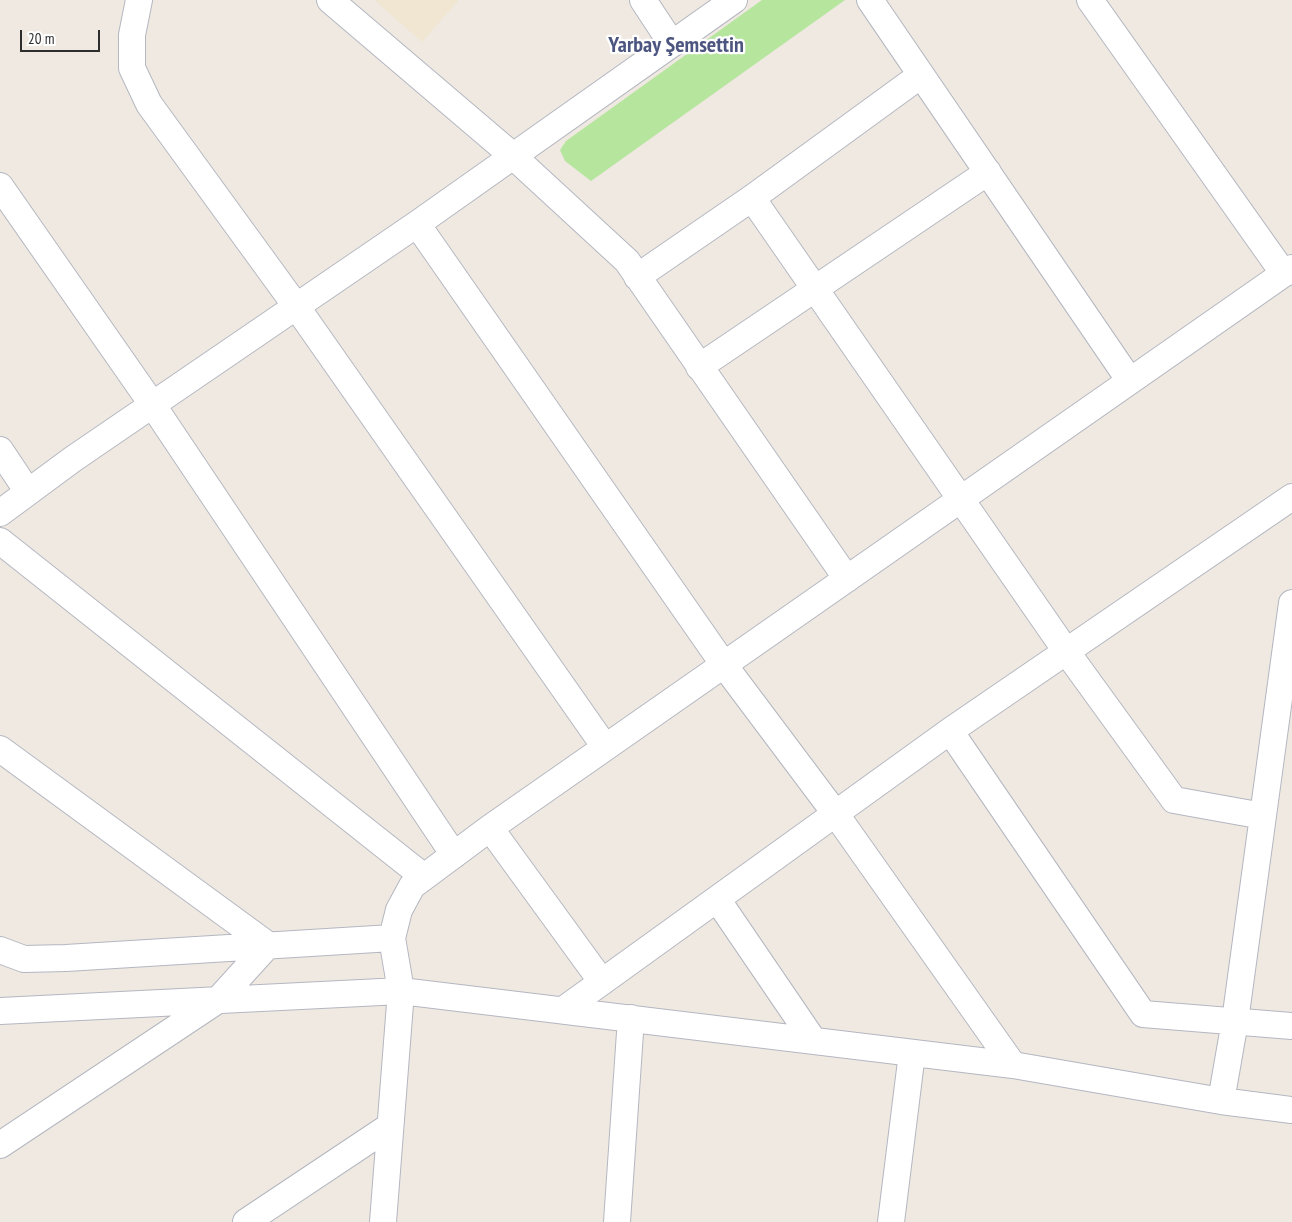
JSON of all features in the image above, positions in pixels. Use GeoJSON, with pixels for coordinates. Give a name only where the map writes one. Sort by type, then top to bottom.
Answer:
{"type":"FeatureCollection","features":[{"type":"Feature","properties":{"kind":"street"},"geometry":{"type":"LineString","coordinates":[[139,0],[132,35],[132,68],[149,104],[296,306],[605,747]]}},
{"type":"Feature","properties":{"kind":"street"},"geometry":{"type":"LineString","coordinates":[[330,0],[513,156],[627,261],[699,368],[847,579]]}},
{"type":"Feature","properties":{"kind":"street"},"geometry":{"type":"LineString","coordinates":[[643,0],[672,44]]}},
{"type":"Feature","properties":{"kind":"street"},"geometry":{"type":"LineString","coordinates":[[0,512],[152,404],[416,224],[734,0]]}},
{"type":"Feature","properties":{"kind":"street"},"geometry":{"type":"LineString","coordinates":[[870,0],[1130,382]]}},
{"type":"Feature","properties":{"kind":"street"},"geometry":{"type":"LineString","coordinates":[[383,1222],[401,991],[392,938],[399,910],[412,886],[605,747],[1288,271],[1090,0]]}},
{"type":"Feature","properties":{"kind":"street"},"geometry":{"type":"LineString","coordinates":[[637,276],[752,198],[921,75]]}},
{"type":"Feature","properties":{"kind":"street"},"geometry":{"type":"LineString","coordinates":[[699,368],[988,172]]}},
{"type":"Feature","properties":{"kind":"street"},"geometry":{"type":"LineString","coordinates":[[0,186],[152,404],[454,854]]}},
{"type":"Feature","properties":{"kind":"street"},"geometry":{"type":"LineString","coordinates":[[752,198],[1066,651],[1174,800],[1263,816]]}},
{"type":"Feature","properties":{"kind":"street"},"geometry":{"type":"LineString","coordinates":[[416,224],[724,665],[836,814],[1013,1065]]}},
{"type":"Feature","properties":{"kind":"street"},"geometry":{"type":"LineString","coordinates":[[0,450],[28,492]]}},
{"type":"Feature","properties":{"kind":"street"},"geometry":{"type":"LineString","coordinates":[[563,1010],[950,731],[1292,497]]}},
{"type":"Feature","properties":{"kind":"street"},"geometry":{"type":"LineString","coordinates":[[0,541],[424,877]]}},
{"type":"Feature","properties":{"kind":"street"},"geometry":{"type":"LineString","coordinates":[[1221,1101],[1235,1021],[1263,816],[1287,680],[1292,603]]}},
{"type":"Feature","properties":{"kind":"street"},"geometry":{"type":"LineString","coordinates":[[950,731],[1143,1014],[1292,1026]]}},
{"type":"Feature","properties":{"kind":"street"},"geometry":{"type":"LineString","coordinates":[[0,749],[268,946]]}},
{"type":"Feature","properties":{"kind":"street"},"geometry":{"type":"LineString","coordinates":[[490,828],[602,982]]}},
{"type":"Feature","properties":{"kind":"street"},"geometry":{"type":"LineString","coordinates":[[717,899],[813,1040]]}},
{"type":"Feature","properties":{"kind":"street"},"geometry":{"type":"LineString","coordinates":[[0,950],[24,958],[41,958],[392,938]]}},
{"type":"Feature","properties":{"kind":"street"},"geometry":{"type":"LineString","coordinates":[[0,1145],[218,1000],[268,946]]}},
{"type":"Feature","properties":{"kind":"street"},"geometry":{"type":"LineString","coordinates":[[0,1011],[401,991],[1013,1065],[1221,1101],[1292,1110]]}},
{"type":"Feature","properties":{"kind":"street"},"geometry":{"type":"LineString","coordinates":[[617,1222],[631,1018]]}},
{"type":"Feature","properties":{"kind":"street"},"geometry":{"type":"LineString","coordinates":[[890,1222],[912,1053]]}},
{"type":"Feature","properties":{"kind":"street"},"geometry":{"type":"LineString","coordinates":[[246,1222],[390,1126]]}},
{"type":"Feature","properties":{"kind":"shaded area"},"geometry":{"type":"Polygon","coordinates":[[[374,0],[459,0],[422,42],[374,0]]]}},
{"type":"Feature","properties":{"kind":"green space"},"geometry":{"type":"Polygon","coordinates":[[[762,0],[845,0],[591,181],[565,161],[560,150],[566,141],[762,0]]]}},
{"type":"Feature","properties":{"kind":"district","name":"Yarbay Şemsettin"},"geometry":{"type":"Point","coordinates":[676,46]}}]}
